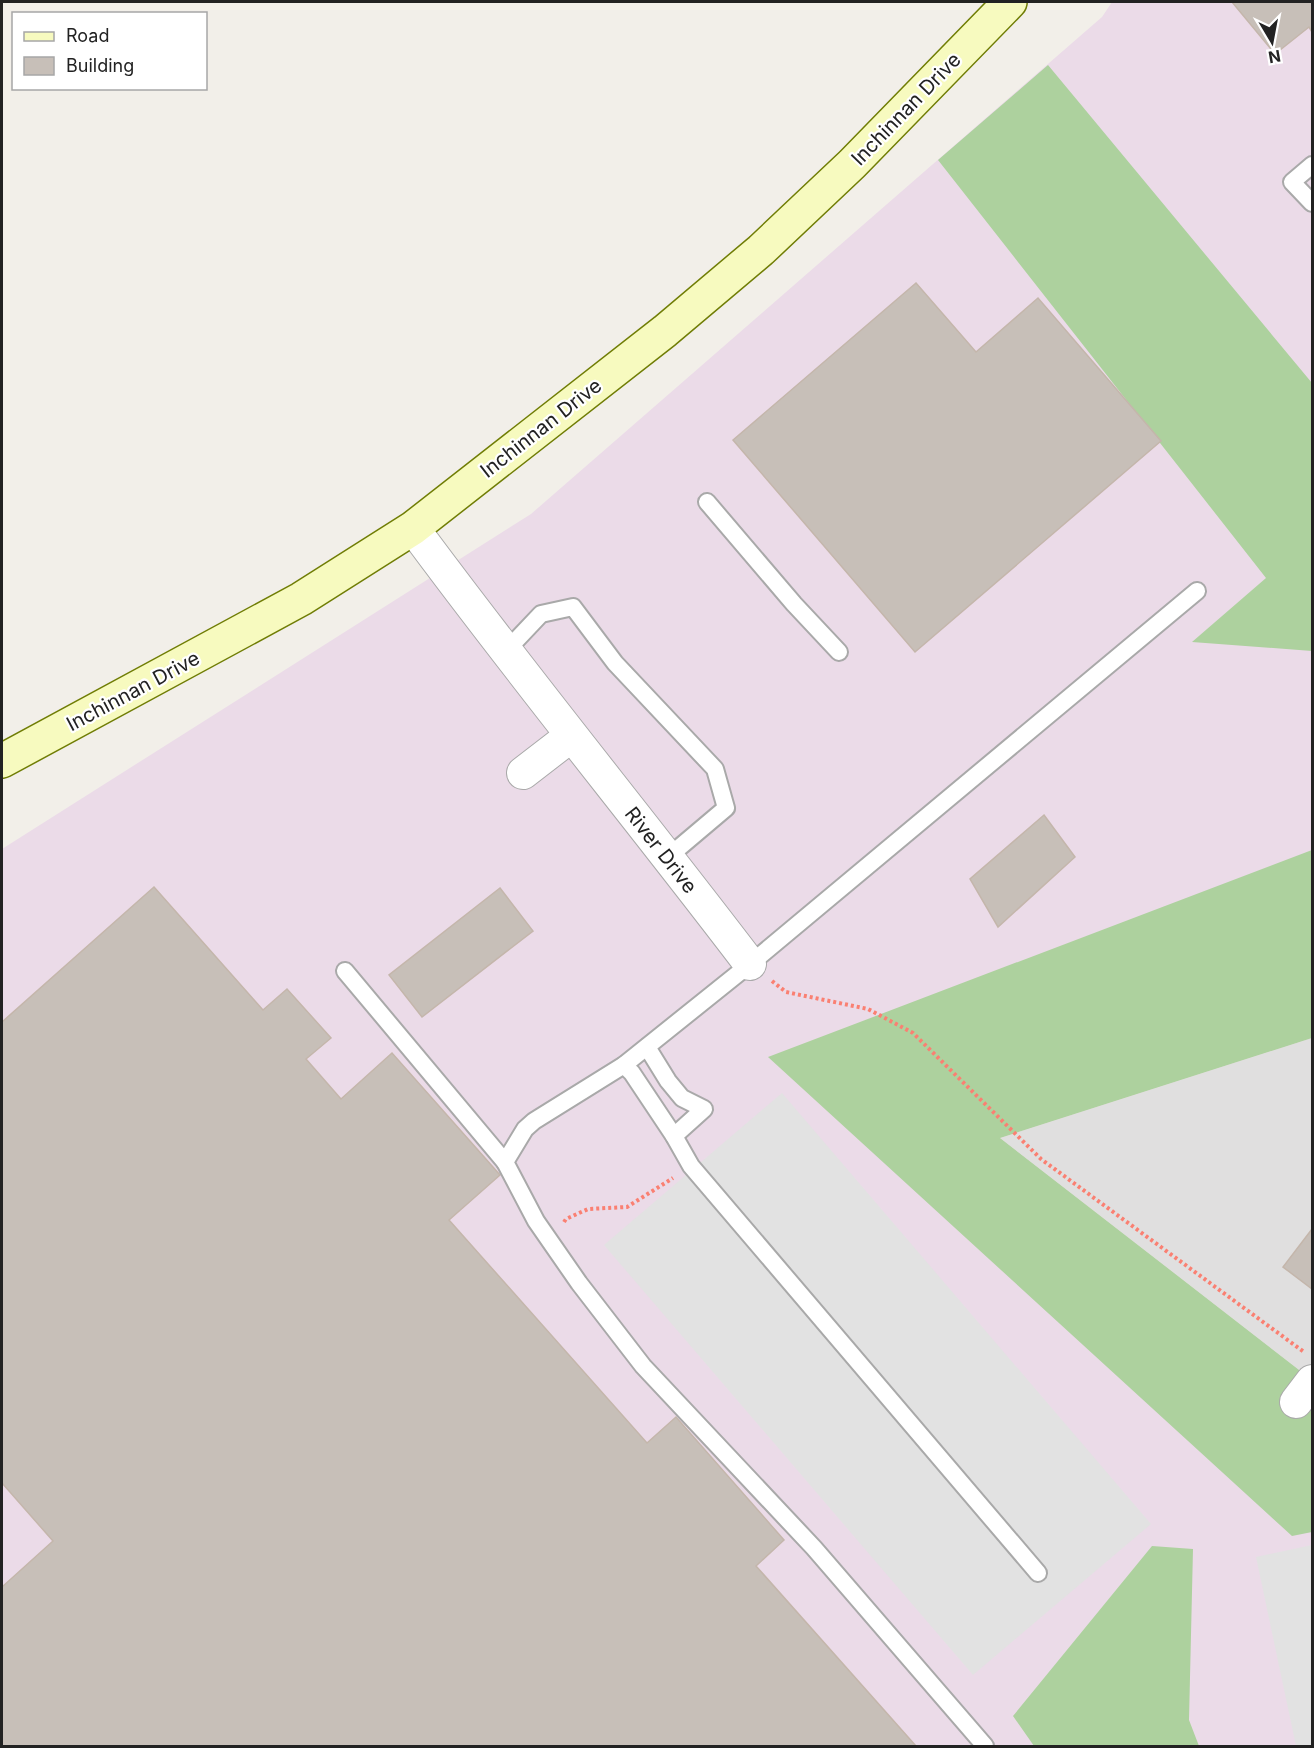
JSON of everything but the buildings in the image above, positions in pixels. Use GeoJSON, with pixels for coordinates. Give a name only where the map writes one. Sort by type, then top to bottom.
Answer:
{"type":"FeatureCollection","features":[{"type":"Feature","properties":{"kind":"street","name":"Inchinnan Drive"},"geometry":{"type":"LineString","coordinates":[[2,761],[301,599],[413,528],[665,331],[761,250],[852,164],[1010,2]]}},
{"type":"Feature","properties":{"kind":"street","name":"River Drive"},"geometry":{"type":"LineString","coordinates":[[413,528],[571,736],[750,964]]}},
{"type":"Feature","properties":{"kind":"street"},"geometry":{"type":"LineString","coordinates":[[523,773],[571,736]]}},
{"type":"Feature","properties":{"kind":"lane"},"geometry":{"type":"LineString","coordinates":[[1312,165],[1292,182],[1312,203]]}},
{"type":"Feature","properties":{"kind":"lane"},"geometry":{"type":"LineString","coordinates":[[707,502],[794,604],[839,652]]}},
{"type":"Feature","properties":{"kind":"lane"},"geometry":{"type":"LineString","coordinates":[[505,1162],[525,1129],[534,1121],[624,1065],[647,1047],[750,964],[1197,591]]}},
{"type":"Feature","properties":{"kind":"lane"},"geometry":{"type":"LineString","coordinates":[[506,651],[541,614],[573,607],[615,663],[715,769],[726,808],[668,857]]}},
{"type":"Feature","properties":{"kind":"lane"},"geometry":{"type":"LineString","coordinates":[[345,971],[505,1162],[536,1221],[579,1283],[643,1366],[814,1548],[985,1746]]}},
{"type":"Feature","properties":{"kind":"lane"},"geometry":{"type":"LineString","coordinates":[[647,1047],[668,1081],[682,1098],[704,1109],[674,1136]]}},
{"type":"Feature","properties":{"kind":"lane"},"geometry":{"type":"LineString","coordinates":[[624,1065],[632,1073],[674,1136],[691,1166],[1038,1572]]}},
{"type":"Feature","properties":{"kind":"path"},"geometry":{"type":"LineString","coordinates":[[750,964],[786,992],[868,1009],[913,1034],[1041,1159],[1312,1358]]}},
{"type":"Feature","properties":{"kind":"path"},"geometry":{"type":"LineString","coordinates":[[588,1209],[627,1207],[691,1166]]}},
{"type":"Feature","properties":{"kind":"shaded area"},"geometry":{"type":"Polygon","coordinates":[[[1112,2],[1312,2],[1312,1038],[1000,1138],[1312,1380],[1312,1746],[2,1746],[2,849],[531,514],[1102,17],[1112,2]]]}},
{"type":"Feature","properties":{"kind":"shaded area"},"geometry":{"type":"Polygon","coordinates":[[[1312,1038],[1312,1380],[1000,1138],[1312,1038]]]}},
{"type":"Feature","properties":{"kind":"shaded area"},"geometry":{"type":"Polygon","coordinates":[[[782,1093],[1151,1524],[973,1675],[604,1245],[782,1093]]]}},
{"type":"Feature","properties":{"kind":"shaded area"},"geometry":{"type":"Polygon","coordinates":[[[1312,1545],[1312,1746],[1296,1746],[1256,1557],[1312,1545]]]}},
{"type":"Feature","properties":{"kind":"green space"},"geometry":{"type":"Polygon","coordinates":[[[1048,65],[1312,383],[1312,651],[1192,642],[1266,578],[938,160],[1048,65]]]}},
{"type":"Feature","properties":{"kind":"green space"},"geometry":{"type":"Polygon","coordinates":[[[1312,850],[1312,1038],[1000,1138],[1312,1380],[1312,1532],[1292,1536],[768,1057],[1312,850]]]}},
{"type":"Feature","properties":{"kind":"green space"},"geometry":{"type":"Polygon","coordinates":[[[1152,1546],[1193,1549],[1189,1720],[1199,1746],[1034,1746],[1013,1716],[1152,1546]]]}}]}
